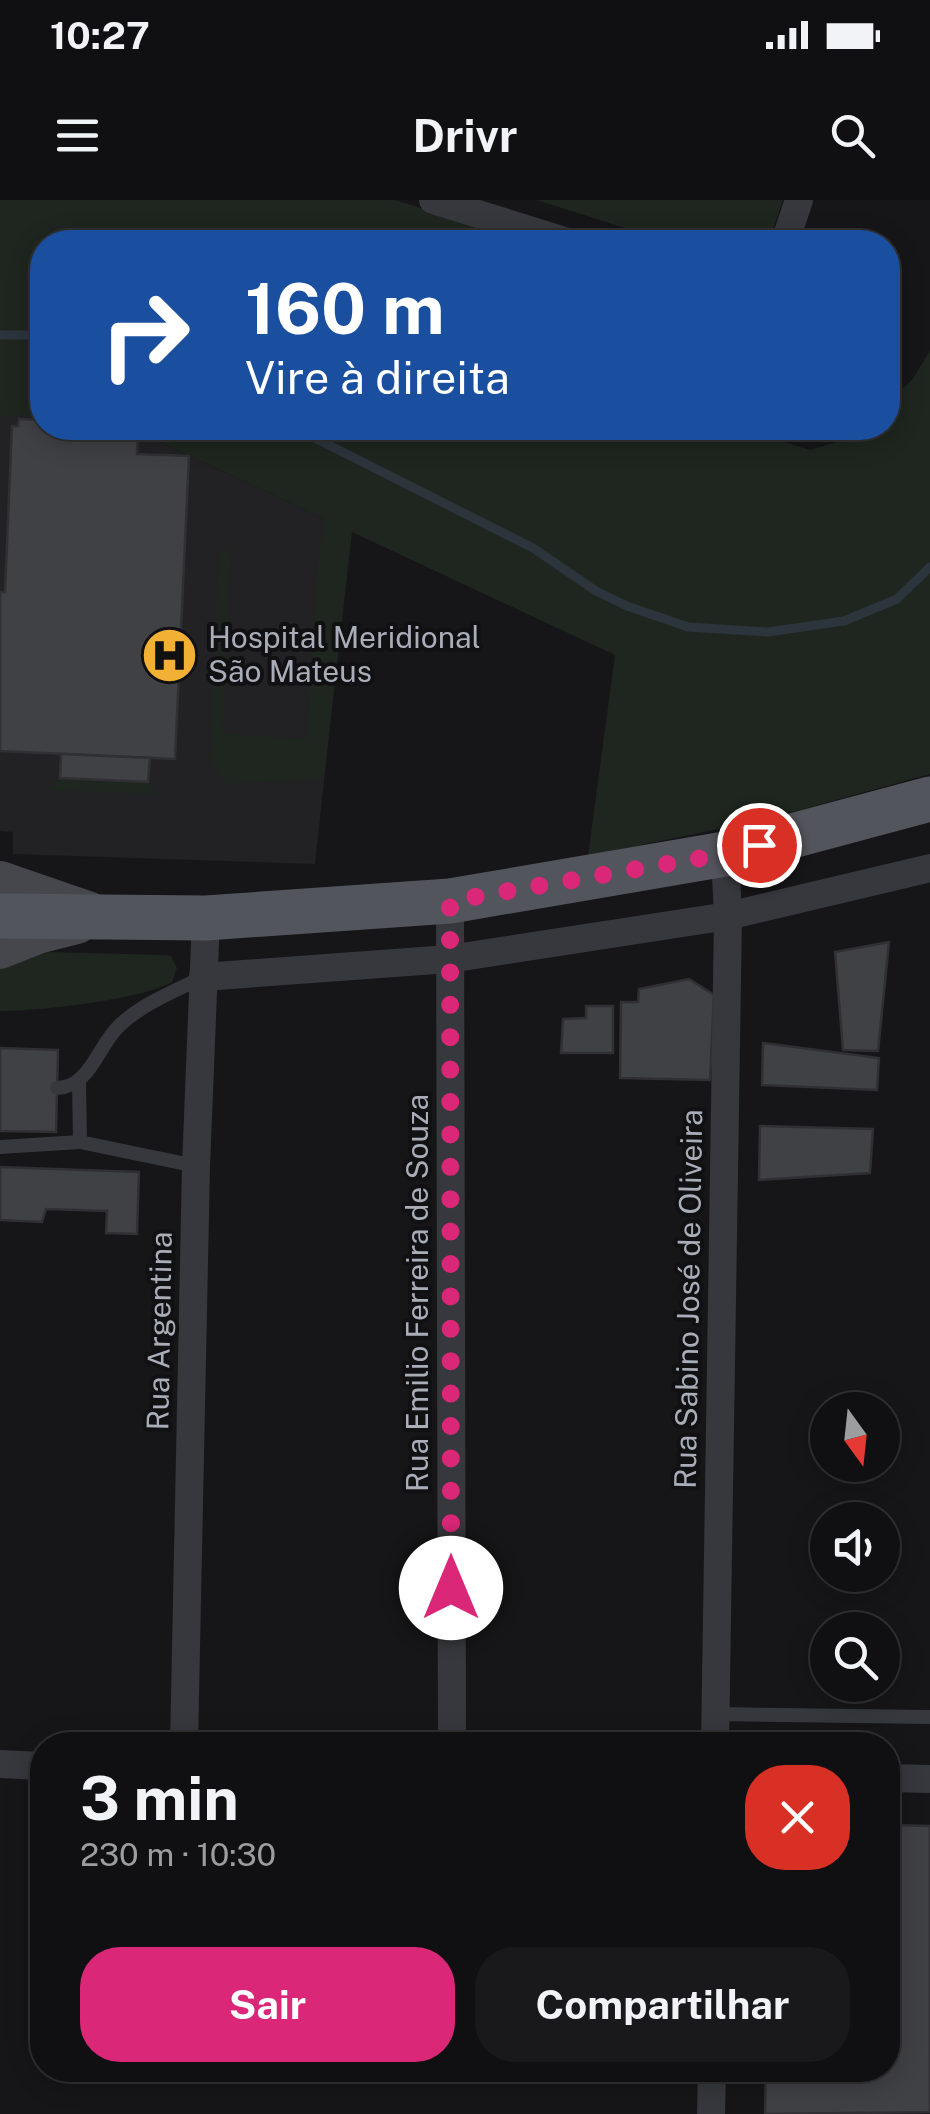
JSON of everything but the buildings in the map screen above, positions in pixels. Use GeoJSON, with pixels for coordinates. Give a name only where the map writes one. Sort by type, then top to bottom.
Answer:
{"type":"FeatureCollection","features":[{"type":"Feature","properties":{"kind":"main road"},"geometry":{"type":"LineString","coordinates":[[0,916],[206,918],[450,901],[725,854],[930,799]]}},
{"type":"Feature","properties":{"kind":"main road"},"geometry":{"type":"LineString","coordinates":[[0,880],[103,916]]}},
{"type":"Feature","properties":{"kind":"main road"},"geometry":{"type":"LineString","coordinates":[[0,950],[38,934],[103,916]]}},
{"type":"Feature","properties":{"kind":"street"},"geometry":{"type":"LineString","coordinates":[[433,200],[529,230]]}},
{"type":"Feature","properties":{"kind":"street"},"geometry":{"type":"LineString","coordinates":[[789,230],[799,200]]}},
{"type":"Feature","properties":{"kind":"street","name":"Rua Sabino José de Oliveira"},"geometry":{"type":"LineString","coordinates":[[715,1732],[728,916],[725,854]]}},
{"type":"Feature","properties":{"kind":"street"},"geometry":{"type":"LineString","coordinates":[[203,977],[449,959],[728,916],[930,868]]}},
{"type":"Feature","properties":{"kind":"street","name":"Rua Emilio Ferreira de Souza"},"geometry":{"type":"LineString","coordinates":[[450,901],[452,1732]]}},
{"type":"Feature","properties":{"kind":"street","name":"Rua Argentina"},"geometry":{"type":"LineString","coordinates":[[184,1732],[196,1166],[206,918]]}},
{"type":"Feature","properties":{"kind":"street"},"geometry":{"type":"LineString","coordinates":[[0,1764],[30,1765]]}},
{"type":"Feature","properties":{"kind":"street"},"geometry":{"type":"LineString","coordinates":[[900,1778],[930,1778]]}},
{"type":"Feature","properties":{"kind":"street"},"geometry":{"type":"LineString","coordinates":[[711,2114],[712,2082]]}},
{"type":"Feature","properties":{"kind":"lane"},"geometry":{"type":"LineString","coordinates":[[58,1088],[80,1082],[109,1035],[123,1022],[203,977]]}},
{"type":"Feature","properties":{"kind":"lane"},"geometry":{"type":"LineString","coordinates":[[80,1082],[80,1142]]}},
{"type":"Feature","properties":{"kind":"lane"},"geometry":{"type":"LineString","coordinates":[[0,1147],[80,1142],[196,1166]]}},
{"type":"Feature","properties":{"kind":"lane"},"geometry":{"type":"LineString","coordinates":[[715,1714],[930,1717]]}},
{"type":"Feature","properties":{"kind":"shaded area"},"geometry":{"type":"Polygon","coordinates":[[[0,200],[395,200],[490,230],[30,230],[30,416],[0,416],[0,200]]]}},
{"type":"Feature","properties":{"kind":"shaded area"},"geometry":{"type":"Polygon","coordinates":[[[536,200],[783,200],[773,230],[632,230],[536,200]]]}},
{"type":"Feature","properties":{"kind":"shaded area"},"geometry":{"type":"Polygon","coordinates":[[[930,351],[930,774],[771,818],[588,856],[615,655],[352,532],[324,779],[225,784],[210,762],[219,548],[231,550],[223,734],[307,739],[318,560],[325,519],[156,440],[778,440],[810,450],[842,440],[900,440],[900,391],[930,351]]]}},
{"type":"Feature","properties":{"kind":"shaded area","name":"Hospital Meridional São Mateus"},"geometry":{"type":"Polygon","coordinates":[[[0,416],[30,416],[30,440],[156,440],[351,531],[315,864],[13,854],[13,832],[0,831],[0,416]]]}},
{"type":"Feature","properties":{"kind":"shaded area"},"geometry":{"type":"Polygon","coordinates":[[[60,778],[148,782],[158,794],[47,790],[60,778]]]}},
{"type":"Feature","properties":{"kind":"shaded area"},"geometry":{"type":"Polygon","coordinates":[[[48,952],[166,955],[171,956],[177,968],[172,982],[137,994],[63,1007],[0,1011],[0,967],[48,952]]]}},
{"type":"Feature","properties":{"kind":"waterway"},"geometry":{"type":"LineString","coordinates":[[0,335],[30,335]]}},
{"type":"Feature","properties":{"kind":"waterway"},"geometry":{"type":"LineString","coordinates":[[319,440],[533,548],[596,591],[688,627],[768,632],[844,621],[897,599],[930,567]]}},
{"type":"Feature","properties":{"kind":"place","name":"Hospital Meridional São Mateus"},"geometry":{"type":"Point","coordinates":[169,655]}},
{"type":"Feature","properties":{"kind":"route"},"geometry":{"type":"LineString","coordinates":[[451,1588],[450,901],[759,845]]}}]}
